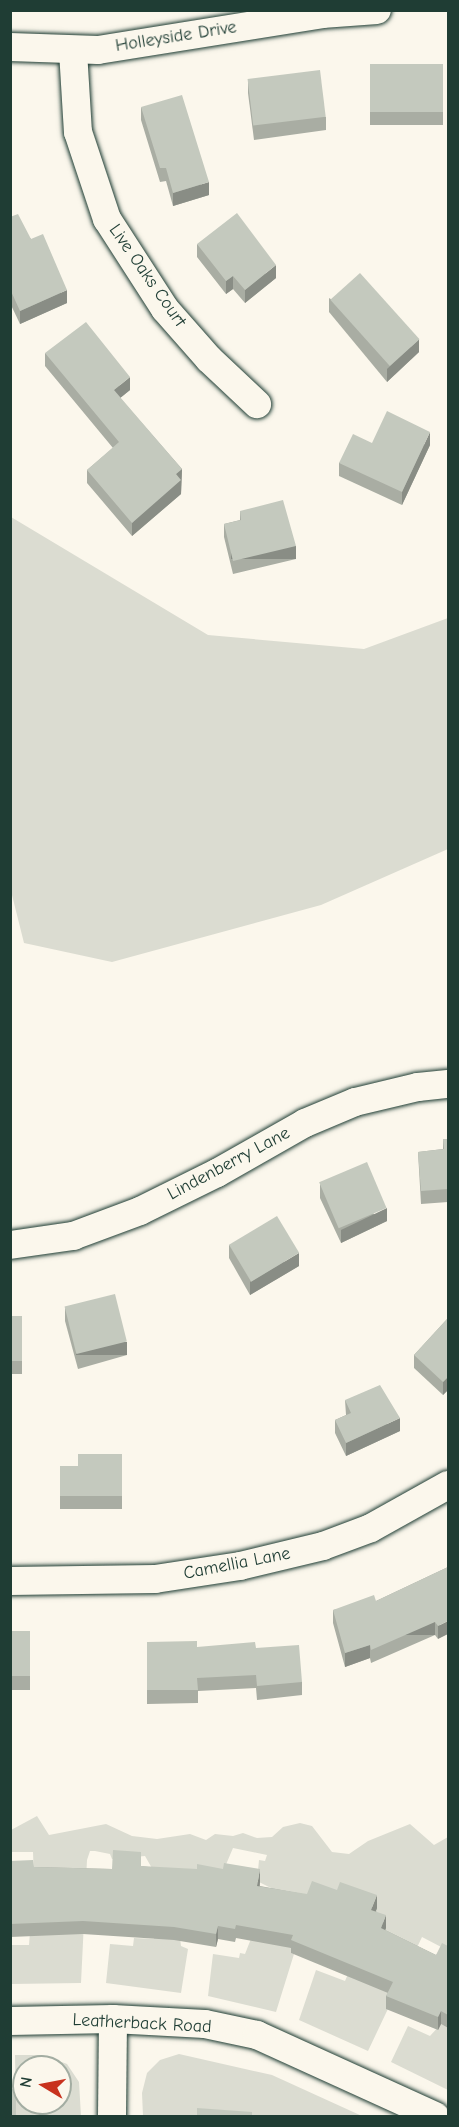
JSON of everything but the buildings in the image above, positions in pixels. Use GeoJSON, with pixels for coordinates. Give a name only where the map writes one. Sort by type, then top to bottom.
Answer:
{"type":"FeatureCollection","features":[{"type":"Feature","properties":{"kind":"street","name":"Holleyside Drive"},"geometry":{"type":"LineString","coordinates":[[10,47],[73,51],[322,14],[376,10]]}},
{"type":"Feature","properties":{"kind":"street","name":"Live Oaks Court"},"geometry":{"type":"LineString","coordinates":[[73,51],[78,132],[107,219],[165,309],[209,359],[257,404]]}},
{"type":"Feature","properties":{"kind":"street","name":"Lindenberry Lane"},"geometry":{"type":"LineString","coordinates":[[10,1245],[73,1236],[140,1210],[217,1173],[305,1123],[355,1102],[418,1087],[448,1084]]}},
{"type":"Feature","properties":{"kind":"street","name":"Camellia Lane"},"geometry":{"type":"LineString","coordinates":[[10,1581],[155,1578],[240,1566],[323,1546],[371,1528],[448,1485]]}},
{"type":"Feature","properties":{"kind":"street","name":"Leatherback Road"},"geometry":{"type":"LineString","coordinates":[[10,2021],[113,2019],[205,2024],[257,2035],[435,2116]]}},
{"type":"Feature","properties":{"kind":"street"},"geometry":{"type":"LineString","coordinates":[[112,2116],[113,2019]]}},
{"type":"Feature","properties":{"kind":"shaded area"},"geometry":{"type":"Polygon","coordinates":[[[11,517],[208,635],[364,649],[448,618],[448,849],[321,905],[112,962],[24,943],[10,887],[11,517]]]}},
{"type":"Feature","properties":{"kind":"shaded area"},"geometry":{"type":"Polygon","coordinates":[[[37,1816],[49,1835],[106,1824],[132,1836],[157,1839],[190,1834],[206,1840],[215,1834],[233,1836],[243,1833],[257,1838],[272,1837],[283,1827],[300,1823],[312,1826],[332,1852],[349,1854],[368,1841],[410,1824],[434,1845],[448,1837],[448,1960],[445,1949],[422,1937],[368,2051],[299,2020],[316,1970],[345,1981],[376,1908],[291,1953],[294,1954],[276,2012],[208,1996],[213,1954],[239,1958],[240,1953],[245,1954],[271,1888],[257,1881],[259,1860],[265,1861],[267,1855],[233,1848],[219,1881],[180,1937],[181,1946],[188,1949],[181,1993],[106,1983],[110,1944],[133,1946],[134,1938],[154,1939],[153,1870],[145,1856],[112,1859],[110,1854],[90,1851],[87,1860],[81,1983],[11,1984],[11,1945],[29,1945],[34,1880],[33,1852],[11,1852],[11,1830],[37,1816]]]}},
{"type":"Feature","properties":{"kind":"shaded area"},"geometry":{"type":"Polygon","coordinates":[[[441,2024],[448,2028],[448,2090],[391,2062],[408,2026],[430,2036],[441,2024]]]}},
{"type":"Feature","properties":{"kind":"shaded area"},"geometry":{"type":"Polygon","coordinates":[[[179,2054],[272,2075],[362,2116],[143,2116],[142,2093],[147,2073],[160,2060],[179,2054]]]}},
{"type":"Feature","properties":{"kind":"shaded area"},"geometry":{"type":"Polygon","coordinates":[[[72,2072],[79,2082],[81,2116],[16,2115],[72,2115],[72,2072]]]}}]}
